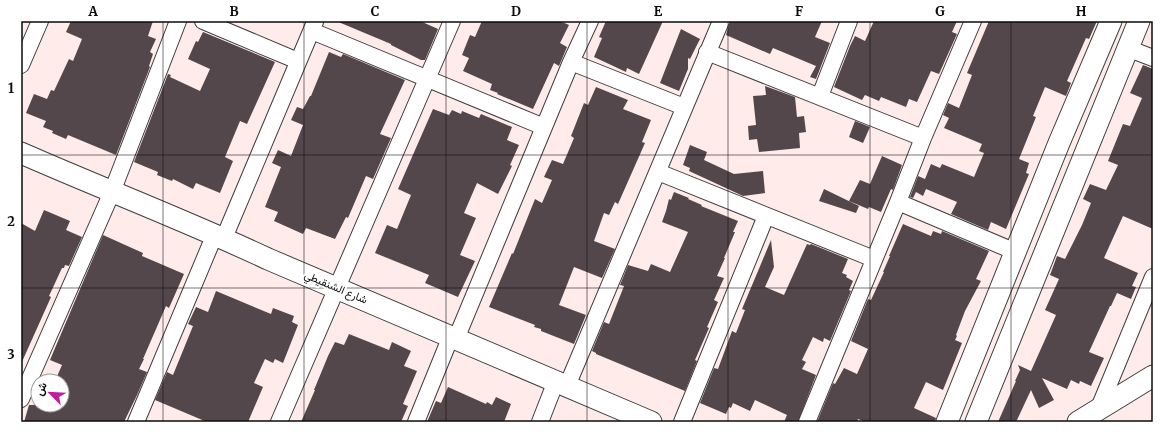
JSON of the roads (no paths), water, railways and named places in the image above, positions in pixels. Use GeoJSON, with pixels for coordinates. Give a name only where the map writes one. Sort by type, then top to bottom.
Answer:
{"type":"FeatureCollection","features":[{"type":"Feature","properties":{"kind":"street"},"geometry":{"type":"LineString","coordinates":[[21,65],[40,21]]}},
{"type":"Feature","properties":{"kind":"street"},"geometry":{"type":"LineString","coordinates":[[21,399],[112,192],[178,21]]}},
{"type":"Feature","properties":{"kind":"street"},"geometry":{"type":"LineString","coordinates":[[203,21],[298,61]]}},
{"type":"Feature","properties":{"kind":"street"},"geometry":{"type":"LineString","coordinates":[[279,422],[429,78],[452,21]]}},
{"type":"Feature","properties":{"kind":"street"},"geometry":{"type":"LineString","coordinates":[[416,422],[590,21]]}},
{"type":"Feature","properties":{"kind":"street"},"geometry":{"type":"LineString","coordinates":[[540,422],[561,384],[658,172],[720,21]]}},
{"type":"Feature","properties":{"kind":"street"},"geometry":{"type":"LineString","coordinates":[[820,96],[849,21]]}},
{"type":"Feature","properties":{"kind":"street"},"geometry":{"type":"LineString","coordinates":[[807,422],[923,138],[973,21]]}},
{"type":"Feature","properties":{"kind":"street"},"geometry":{"type":"LineString","coordinates":[[947,422],[1111,21]]}},
{"type":"Feature","properties":{"kind":"street"},"geometry":{"type":"LineString","coordinates":[[976,422],[1139,21]]}},
{"type":"Feature","properties":{"kind":"street"},"geometry":{"type":"LineString","coordinates":[[136,422],[314,26],[429,78],[544,127]]}},
{"type":"Feature","properties":{"kind":"street"},"geometry":{"type":"LineString","coordinates":[[1127,48],[1153,58]]}},
{"type":"Feature","properties":{"kind":"street"},"geometry":{"type":"LineString","coordinates":[[707,52],[923,138]]}},
{"type":"Feature","properties":{"kind":"street"},"geometry":{"type":"LineString","coordinates":[[571,62],[684,107]]}},
{"type":"Feature","properties":{"kind":"street","name":"شارع الشنقيطي"},"geometry":{"type":"LineString","coordinates":[[21,154],[220,236],[337,288],[651,422]]}},
{"type":"Feature","properties":{"kind":"street"},"geometry":{"type":"LineString","coordinates":[[658,172],[874,259]]}},
{"type":"Feature","properties":{"kind":"street"},"geometry":{"type":"LineString","coordinates":[[898,202],[1016,252]]}},
{"type":"Feature","properties":{"kind":"street"},"geometry":{"type":"LineString","coordinates":[[682,422],[766,216]]}},
{"type":"Feature","properties":{"kind":"street"},"geometry":{"type":"LineString","coordinates":[[1099,408],[1153,277]]}},
{"type":"Feature","properties":{"kind":"street"},"geometry":{"type":"LineString","coordinates":[[1078,422],[1153,376]]}}]}
